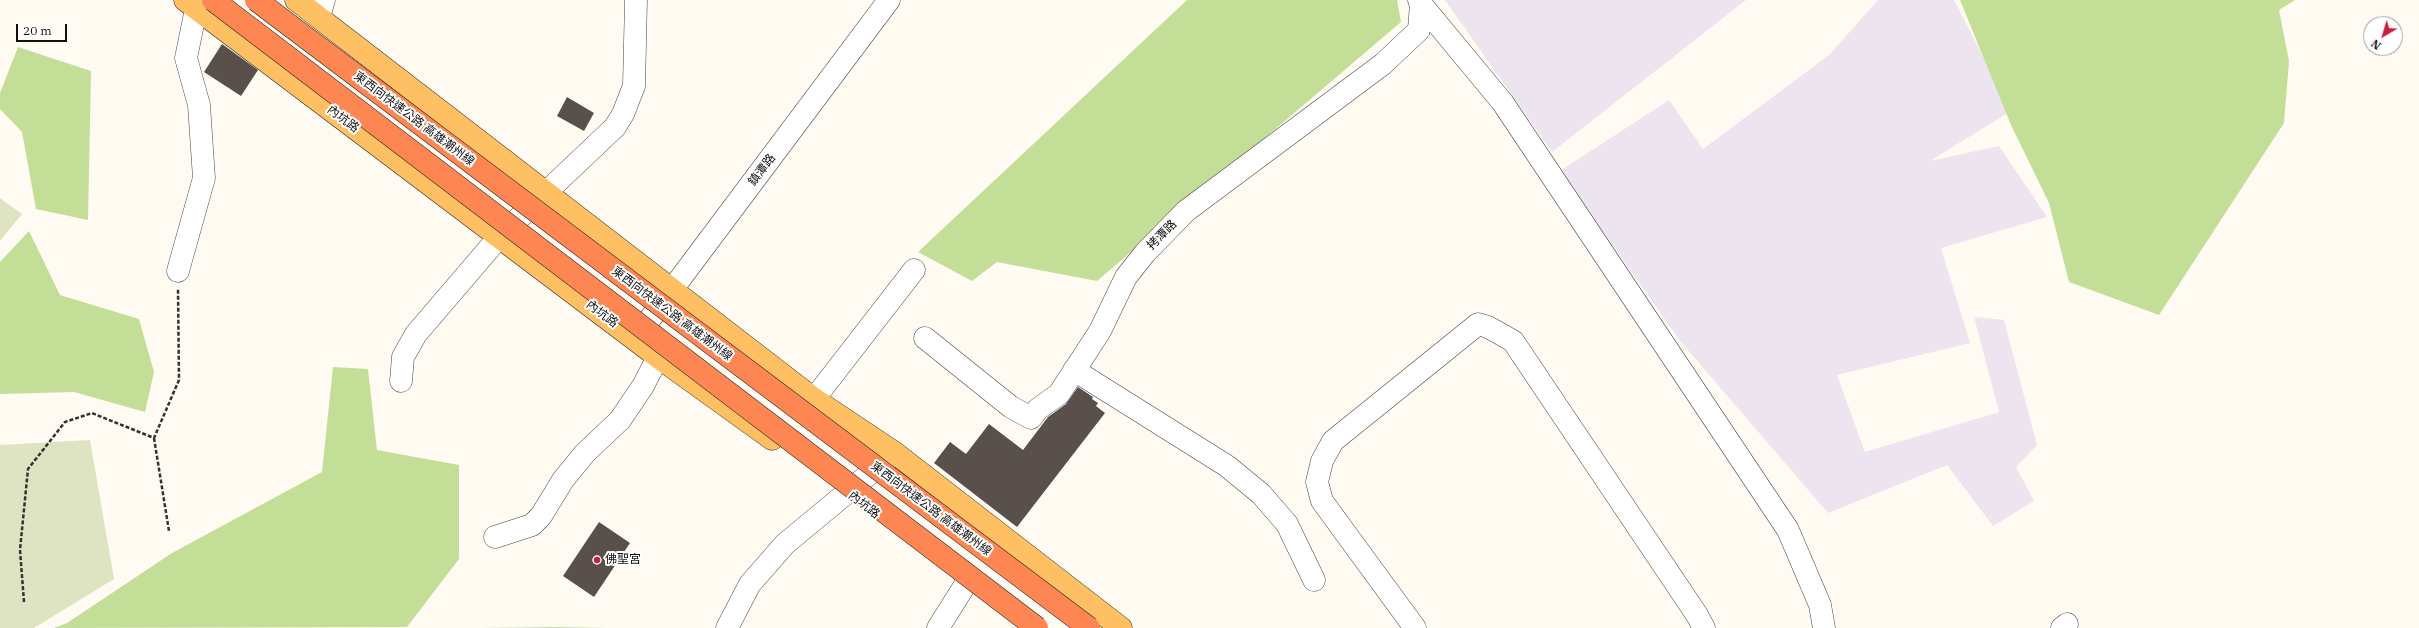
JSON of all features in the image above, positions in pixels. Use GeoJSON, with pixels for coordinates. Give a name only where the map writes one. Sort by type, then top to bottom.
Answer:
{"type":"FeatureCollection","features":[{"type":"Feature","properties":{"kind":"highway","name":"東西向快速公路 高雄潮州線"},"geometry":{"type":"LineString","coordinates":[[256,0],[1089,628]]}},
{"type":"Feature","properties":{"kind":"highway"},"geometry":{"type":"LineString","coordinates":[[198,3],[1037,628]]}},
{"type":"Feature","properties":{"kind":"main road"},"geometry":{"type":"LineString","coordinates":[[296,0],[322,9],[544,193],[814,399],[895,452],[1121,628]]}},
{"type":"Feature","properties":{"kind":"main road","name":"內坑路"},"geometry":{"type":"LineString","coordinates":[[198,3],[499,237],[658,357],[846,492],[1019,628]]}},
{"type":"Feature","properties":{"kind":"street"},"geometry":{"type":"LineString","coordinates":[[401,382],[403,357],[416,334],[499,237],[615,127],[623,114],[634,86],[636,0]]}},
{"type":"Feature","properties":{"kind":"street","name":"鎮潭路"},"geometry":{"type":"LineString","coordinates":[[635,339],[889,0]]}},
{"type":"Feature","properties":{"kind":"street"},"geometry":{"type":"LineString","coordinates":[[1420,2],[1503,103],[1788,530],[1820,606],[1824,628]]}},
{"type":"Feature","properties":{"kind":"street","name":"拷潭路"},"geometry":{"type":"LineString","coordinates":[[925,338],[1011,407],[1031,418],[1038,409],[1059,394],[1100,331],[1126,277],[1145,253],[1186,211],[1383,64],[1418,30],[1420,2]]}},
{"type":"Feature","properties":{"kind":"street"},"geometry":{"type":"LineString","coordinates":[[178,271],[204,178],[199,105],[186,58],[198,3]]}},
{"type":"Feature","properties":{"kind":"street"},"geometry":{"type":"LineString","coordinates":[[814,399],[914,270]]}},
{"type":"Feature","properties":{"kind":"street"},"geometry":{"type":"LineString","coordinates":[[1415,628],[1322,501],[1317,482],[1322,461],[1333,441],[1478,324],[1488,327],[1513,341],[1697,615],[1704,628]]}},
{"type":"Feature","properties":{"kind":"street"},"geometry":{"type":"LineString","coordinates":[[495,537],[532,524],[541,516],[563,480],[585,453],[620,420],[643,386],[658,357]]}},
{"type":"Feature","properties":{"kind":"street"},"geometry":{"type":"LineString","coordinates":[[1074,370],[1227,466],[1261,494],[1287,524],[1314,580]]}},
{"type":"Feature","properties":{"kind":"street"},"geometry":{"type":"LineString","coordinates":[[727,628],[750,584],[786,544],[895,452]]}},
{"type":"Feature","properties":{"kind":"street"},"geometry":{"type":"LineString","coordinates":[[938,628],[965,585]]}},
{"type":"Feature","properties":{"kind":"path"},"geometry":{"type":"LineString","coordinates":[[170,531],[154,438],[179,380],[178,271]]}},
{"type":"Feature","properties":{"kind":"path"},"geometry":{"type":"LineString","coordinates":[[24,602],[20,550],[28,469],[65,422],[92,413],[154,438]]}},
{"type":"Feature","properties":{"kind":"shaded area"},"geometry":{"type":"Polygon","coordinates":[[[1445,0],[1746,0],[1552,152],[1445,0]]]}},
{"type":"Feature","properties":{"kind":"shaded area"},"geometry":{"type":"Polygon","coordinates":[[[1878,0],[1954,0],[2011,111],[1930,161],[1999,146],[2047,217],[1941,248],[1970,343],[1837,375],[1865,452],[1999,412],[1974,317],[2004,320],[2037,445],[2016,467],[2034,501],[1993,526],[1947,465],[1828,513],[1681,342],[1560,171],[1669,100],[1703,149],[1829,55],[1878,0]]]}},
{"type":"Feature","properties":{"kind":"green space"},"geometry":{"type":"Polygon","coordinates":[[[1187,0],[1397,0],[1401,22],[1097,281],[997,262],[972,281],[918,252],[1187,0]]]}},
{"type":"Feature","properties":{"kind":"green space"},"geometry":{"type":"Polygon","coordinates":[[[1960,0],[2295,0],[2279,10],[2289,61],[2284,123],[2159,315],[2069,282],[2049,203],[2011,125],[1960,0]]]}},
{"type":"Feature","properties":{"kind":"green space"},"geometry":{"type":"Polygon","coordinates":[[[18,47],[91,71],[88,220],[36,209],[22,132],[0,109],[0,93],[18,47]]]}},
{"type":"Feature","properties":{"kind":"green space"},"geometry":{"type":"Polygon","coordinates":[[[0,198],[22,214],[0,241],[0,198]]]}},
{"type":"Feature","properties":{"kind":"green space"},"geometry":{"type":"Polygon","coordinates":[[[29,231],[60,295],[139,319],[154,372],[145,412],[74,392],[0,394],[0,262],[29,231]]]}},
{"type":"Feature","properties":{"kind":"green space"},"geometry":{"type":"Polygon","coordinates":[[[333,367],[368,369],[377,450],[459,465],[459,559],[407,627],[54,628],[67,623],[172,553],[322,472],[333,367]]]}},
{"type":"Feature","properties":{"kind":"green space"},"geometry":{"type":"Polygon","coordinates":[[[90,440],[114,579],[34,628],[0,628],[0,445],[90,440]]]}},
{"type":"Feature","properties":{"kind":"green space"},"geometry":{"type":"Polygon","coordinates":[[[560,627],[605,628],[480,628],[560,627]]]}},
{"type":"Feature","properties":{"kind":"building"},"geometry":{"type":"Polygon","coordinates":[[[222,44],[258,70],[241,96],[204,72],[222,44]]]}},
{"type":"Feature","properties":{"kind":"building"},"geometry":{"type":"Polygon","coordinates":[[[567,97],[594,113],[584,131],[557,116],[567,97]]]}},
{"type":"Feature","properties":{"kind":"building"},"geometry":{"type":"Polygon","coordinates":[[[1078,387],[1093,397],[1092,399],[1098,403],[1096,406],[1105,413],[1017,527],[934,463],[950,442],[966,454],[989,424],[1023,450],[1048,417],[1066,404],[1078,387]]]}},
{"type":"Feature","properties":{"kind":"building","name":"佛聖宮"},"geometry":{"type":"Polygon","coordinates":[[[599,522],[630,543],[594,597],[563,576],[599,522]]]}},
{"type":"Feature","properties":{"kind":"place","name":"佛聖宮"},"geometry":{"type":"Point","coordinates":[597,560]}}]}
